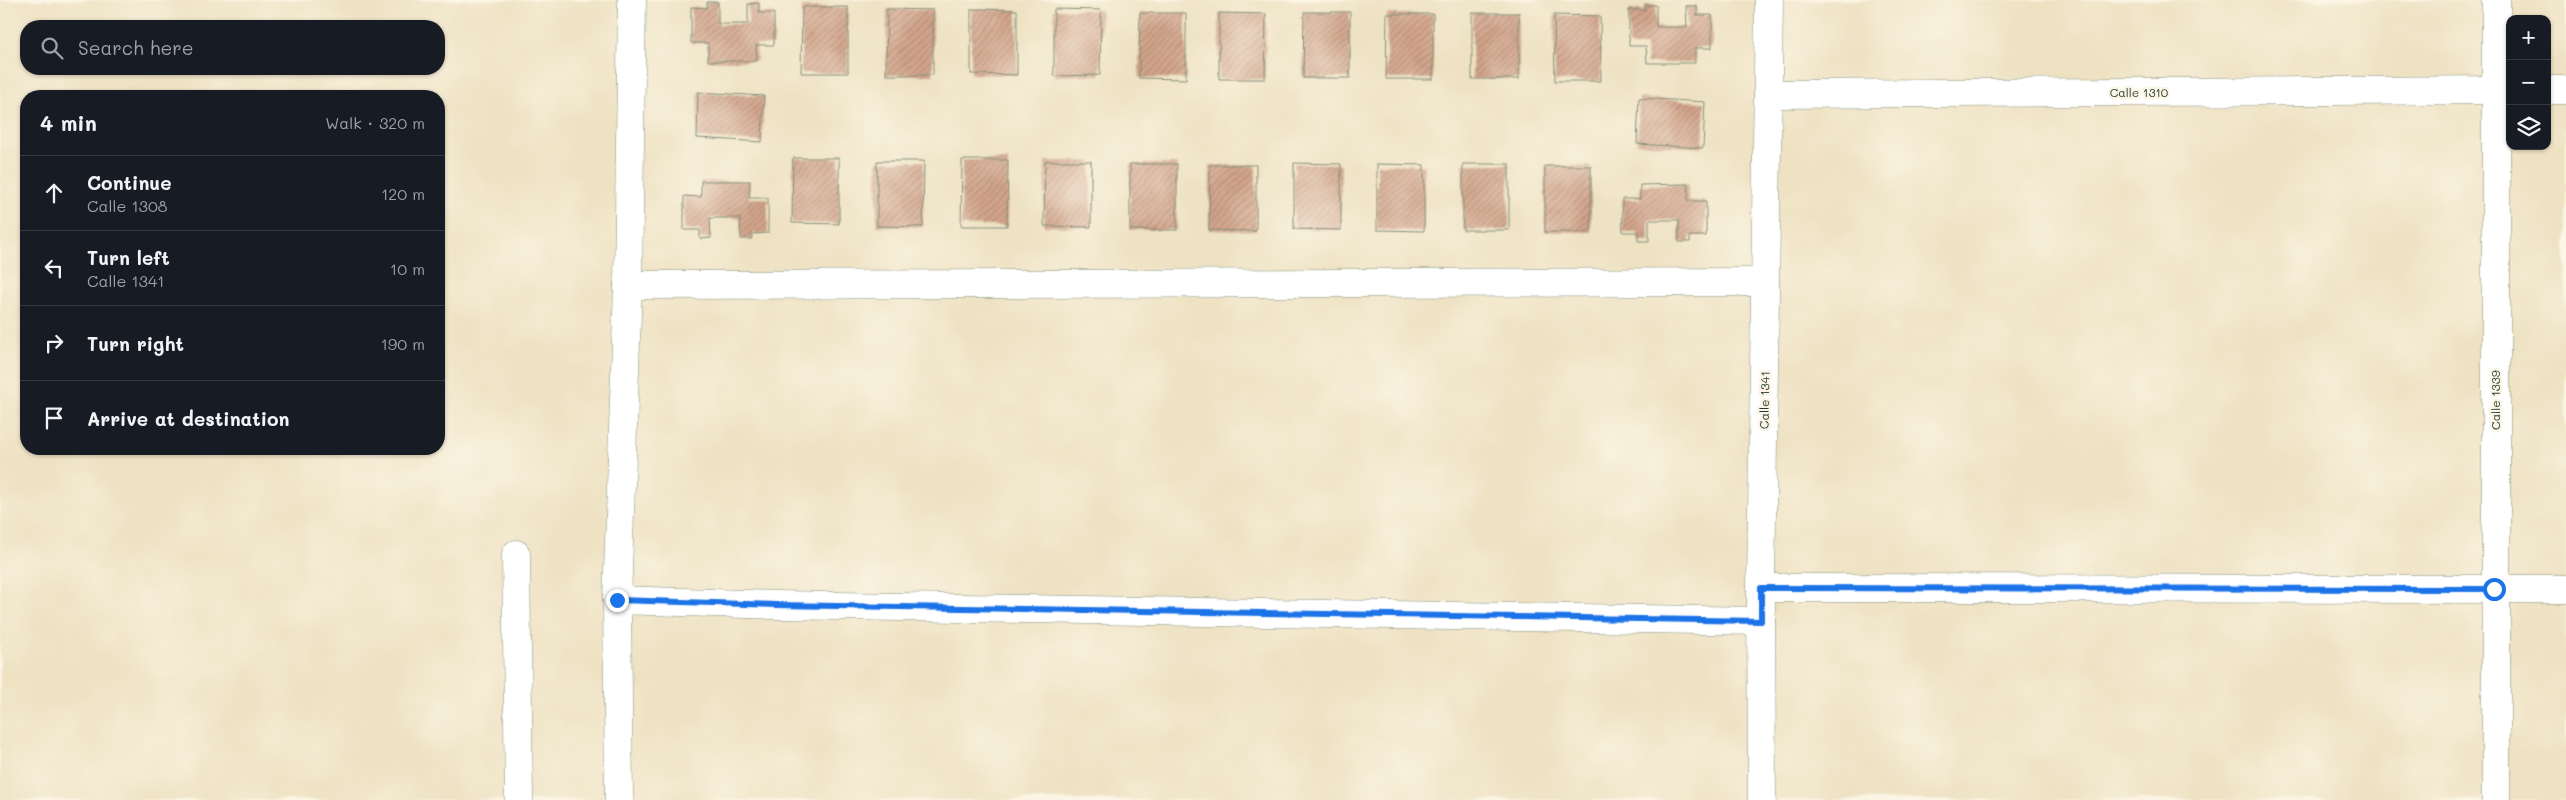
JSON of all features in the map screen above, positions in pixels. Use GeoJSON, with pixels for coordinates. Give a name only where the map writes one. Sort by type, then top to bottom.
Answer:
{"type":"FeatureCollection","features":[{"type":"Feature","properties":{"kind":"street"},"geometry":{"type":"LineString","coordinates":[[619,800],[617,600],[628,285],[632,0]]}},
{"type":"Feature","properties":{"kind":"street","name":"Calle 1341"},"geometry":{"type":"LineString","coordinates":[[1762,800],[1761,588],[1769,0]]}},
{"type":"Feature","properties":{"kind":"street","name":"Calle 1339"},"geometry":{"type":"LineString","coordinates":[[2496,0],[2503,90],[2494,589],[2496,800]]}},
{"type":"Feature","properties":{"kind":"street","name":"Calle 1310"},"geometry":{"type":"LineString","coordinates":[[1768,94],[2503,90]]}},
{"type":"Feature","properties":{"kind":"street"},"geometry":{"type":"LineString","coordinates":[[2551,90],[2566,90]]}},
{"type":"Feature","properties":{"kind":"street"},"geometry":{"type":"LineString","coordinates":[[628,285],[1765,282]]}},
{"type":"Feature","properties":{"kind":"street"},"geometry":{"type":"LineString","coordinates":[[516,554],[518,800]]}},
{"type":"Feature","properties":{"kind":"street"},"geometry":{"type":"LineString","coordinates":[[1761,588],[2566,589]]}},
{"type":"Feature","properties":{"kind":"street"},"geometry":{"type":"LineString","coordinates":[[617,600],[786,606],[1761,621]]}},
{"type":"Feature","properties":{"kind":"building"},"geometry":{"type":"Polygon","coordinates":[[[707,2],[718,2],[718,24],[748,24],[748,4],[759,3],[759,13],[774,13],[774,45],[756,45],[757,61],[708,61],[708,43],[691,43],[691,7],[707,8],[707,2]]]}},
{"type":"Feature","properties":{"kind":"building"},"geometry":{"type":"Polygon","coordinates":[[[1645,5],[1656,5],[1656,27],[1687,27],[1686,6],[1697,6],[1697,15],[1712,15],[1712,48],[1695,48],[1695,63],[1647,63],[1646,46],[1629,46],[1629,10],[1645,10],[1645,5]]]}},
{"type":"Feature","properties":{"kind":"building"},"geometry":{"type":"Polygon","coordinates":[[[802,7],[848,7],[848,73],[801,73],[802,7]]]}},
{"type":"Feature","properties":{"kind":"building"},"geometry":{"type":"Polygon","coordinates":[[[887,9],[933,10],[933,75],[886,75],[887,9]]]}},
{"type":"Feature","properties":{"kind":"building"},"geometry":{"type":"Polygon","coordinates":[[[971,9],[1017,10],[1017,75],[971,74],[971,9]]]}},
{"type":"Feature","properties":{"kind":"building"},"geometry":{"type":"Polygon","coordinates":[[[1054,9],[1101,10],[1100,75],[1054,76],[1054,9]]]}},
{"type":"Feature","properties":{"kind":"building"},"geometry":{"type":"Polygon","coordinates":[[[1304,12],[1350,12],[1350,78],[1303,78],[1304,12]]]}},
{"type":"Feature","properties":{"kind":"building"},"geometry":{"type":"Polygon","coordinates":[[[1140,13],[1186,13],[1186,79],[1139,78],[1140,13]]]}},
{"type":"Feature","properties":{"kind":"building"},"geometry":{"type":"Polygon","coordinates":[[[1219,13],[1266,14],[1265,79],[1219,79],[1219,13]]]}},
{"type":"Feature","properties":{"kind":"building"},"geometry":{"type":"Polygon","coordinates":[[[1472,13],[1519,13],[1519,79],[1472,79],[1472,13]]]}},
{"type":"Feature","properties":{"kind":"building"},"geometry":{"type":"Polygon","coordinates":[[[1387,14],[1433,14],[1433,79],[1386,79],[1387,14]]]}},
{"type":"Feature","properties":{"kind":"building"},"geometry":{"type":"Polygon","coordinates":[[[1554,15],[1600,16],[1601,81],[1555,81],[1554,15]]]}},
{"type":"Feature","properties":{"kind":"building"},"geometry":{"type":"Polygon","coordinates":[[[698,92],[764,96],[762,142],[697,138],[698,92]]]}},
{"type":"Feature","properties":{"kind":"building"},"geometry":{"type":"Polygon","coordinates":[[[1639,98],[1705,102],[1703,148],[1637,144],[1639,98]]]}},
{"type":"Feature","properties":{"kind":"building"},"geometry":{"type":"Polygon","coordinates":[[[793,158],[839,158],[839,224],[792,223],[793,158]]]}},
{"type":"Feature","properties":{"kind":"building"},"geometry":{"type":"Polygon","coordinates":[[[962,160],[1008,160],[1007,226],[961,226],[962,160]]]}},
{"type":"Feature","properties":{"kind":"building"},"geometry":{"type":"Polygon","coordinates":[[[877,161],[924,161],[923,227],[877,226],[877,161]]]}},
{"type":"Feature","properties":{"kind":"building"},"geometry":{"type":"Polygon","coordinates":[[[1045,161],[1091,161],[1091,227],[1044,226],[1045,161]]]}},
{"type":"Feature","properties":{"kind":"building"},"geometry":{"type":"Polygon","coordinates":[[[1294,163],[1341,164],[1341,230],[1294,229],[1294,163]]]}},
{"type":"Feature","properties":{"kind":"building"},"geometry":{"type":"Polygon","coordinates":[[[1130,164],[1177,164],[1177,230],[1130,230],[1130,164]]]}},
{"type":"Feature","properties":{"kind":"building"},"geometry":{"type":"Polygon","coordinates":[[[1377,164],[1424,165],[1424,231],[1377,230],[1377,164]]]}},
{"type":"Feature","properties":{"kind":"building"},"geometry":{"type":"Polygon","coordinates":[[[1463,164],[1509,164],[1509,230],[1463,230],[1463,164]]]}},
{"type":"Feature","properties":{"kind":"building"},"geometry":{"type":"Polygon","coordinates":[[[1210,165],[1256,165],[1256,231],[1209,230],[1210,165]]]}},
{"type":"Feature","properties":{"kind":"building"},"geometry":{"type":"Polygon","coordinates":[[[1545,166],[1591,166],[1591,232],[1545,232],[1545,166]]]}},
{"type":"Feature","properties":{"kind":"building"},"geometry":{"type":"Polygon","coordinates":[[[701,181],[750,181],[749,198],[768,198],[768,233],[752,234],[752,239],[741,239],[740,218],[710,218],[711,238],[700,239],[700,230],[684,230],[684,196],[701,197],[701,181]]]}},
{"type":"Feature","properties":{"kind":"building"},"geometry":{"type":"Polygon","coordinates":[[[1688,184],[1688,201],[1706,201],[1706,236],[1690,236],[1690,242],[1679,242],[1679,220],[1649,220],[1649,241],[1638,241],[1638,232],[1623,232],[1622,199],[1640,199],[1640,185],[1688,184]]]}},
{"type":"Feature","properties":{"kind":"route"},"geometry":{"type":"LineString","coordinates":[[617,600],[776,605],[1761,621],[1761,588],[2494,589]]}}]}
